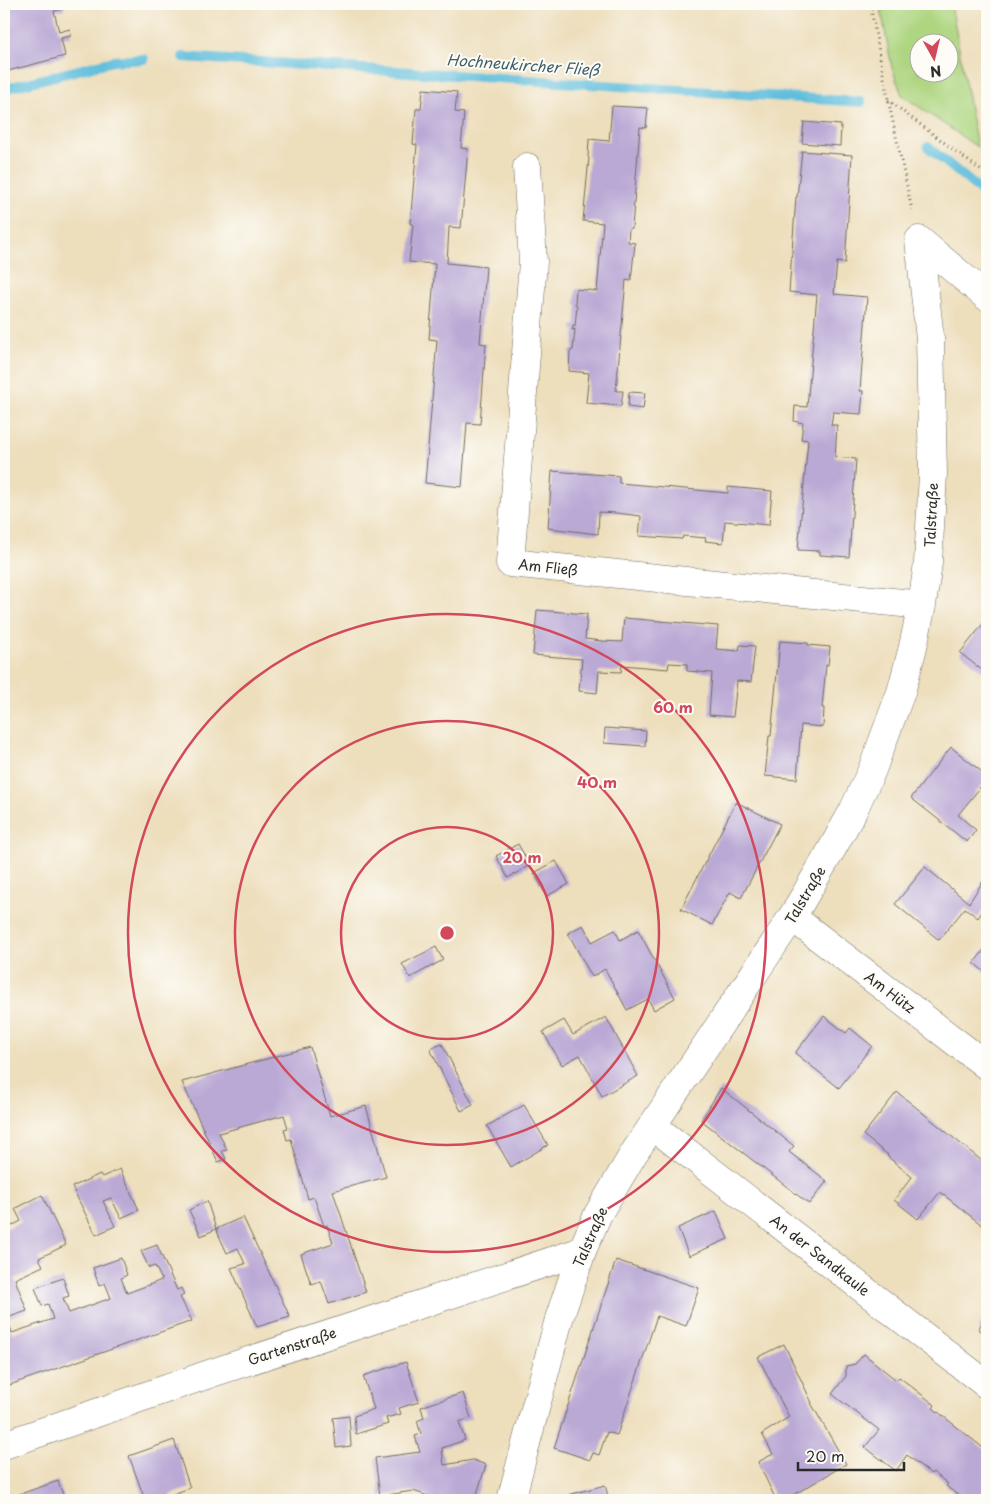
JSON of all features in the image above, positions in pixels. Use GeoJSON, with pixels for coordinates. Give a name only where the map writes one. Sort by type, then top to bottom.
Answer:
{"type":"FeatureCollection","features":[{"type":"Feature","properties":{"kind":"street","name":"Am Fließ"},"geometry":{"type":"LineString","coordinates":[[527,166],[534,262],[510,563],[922,605]]}},
{"type":"Feature","properties":{"kind":"street"},"geometry":{"type":"LineString","coordinates":[[919,240],[987,298]]}},
{"type":"Feature","properties":{"kind":"street","name":"Talstraße"},"geometry":{"type":"LineString","coordinates":[[511,1500],[551,1346],[582,1251],[598,1214],[615,1184],[792,917],[832,849],[853,811],[872,770],[901,692],[922,605],[928,563],[931,518],[933,430],[930,339],[919,240]]}},
{"type":"Feature","properties":{"kind":"street","name":"Am Hütz"},"geometry":{"type":"LineString","coordinates":[[792,917],[987,1066]]}},
{"type":"Feature","properties":{"kind":"street","name":"An der Sandkaule"},"geometry":{"type":"LineString","coordinates":[[653,1126],[987,1385]]}},
{"type":"Feature","properties":{"kind":"street","name":"Gartenstraße"},"geometry":{"type":"LineString","coordinates":[[4,1445],[215,1372],[582,1251]]}},
{"type":"Feature","properties":{"kind":"path"},"geometry":{"type":"LineString","coordinates":[[870,4],[888,99],[919,240]]}},
{"type":"Feature","properties":{"kind":"path"},"geometry":{"type":"LineString","coordinates":[[888,99],[987,175]]}},
{"type":"Feature","properties":{"kind":"green space"},"geometry":{"type":"Polygon","coordinates":[[[880,4],[951,4],[956,32],[908,32],[908,82],[958,82],[958,42],[977,147],[902,95],[892,68],[880,4]]]}},
{"type":"Feature","properties":{"kind":"building"},"geometry":{"type":"Polygon","coordinates":[[[4,4],[63,4],[64,9],[54,11],[59,32],[70,29],[71,36],[61,38],[65,56],[4,72],[4,4]]]}},
{"type":"Feature","properties":{"kind":"building"},"geometry":{"type":"Polygon","coordinates":[[[423,89],[457,92],[455,112],[464,113],[461,148],[468,149],[461,228],[449,227],[447,263],[486,267],[480,343],[486,344],[480,424],[467,423],[462,487],[425,483],[437,340],[429,339],[435,264],[409,262],[413,224],[410,224],[417,145],[413,144],[416,109],[421,109],[423,89]]]}},
{"type":"Feature","properties":{"kind":"building"},"geometry":{"type":"Polygon","coordinates":[[[612,106],[648,108],[646,128],[640,127],[632,228],[629,229],[628,242],[635,243],[631,281],[626,280],[616,391],[623,391],[621,406],[586,403],[589,373],[569,371],[570,351],[573,350],[575,329],[572,330],[573,325],[575,326],[576,289],[597,291],[603,223],[583,221],[589,139],[609,141],[612,106]]]}},
{"type":"Feature","properties":{"kind":"building"},"geometry":{"type":"Polygon","coordinates":[[[804,122],[841,125],[840,146],[802,143],[804,122]]]}},
{"type":"Feature","properties":{"kind":"building"},"geometry":{"type":"Polygon","coordinates":[[[802,151],[852,155],[845,263],[837,262],[834,294],[867,297],[860,391],[863,391],[861,414],[833,412],[831,425],[837,425],[835,457],[856,459],[849,557],[820,555],[820,551],[798,550],[808,440],[801,439],[803,423],[794,421],[795,406],[807,407],[817,295],[789,292],[796,197],[802,151]]]}},
{"type":"Feature","properties":{"kind":"building"},"geometry":{"type":"Polygon","coordinates":[[[629,392],[645,393],[643,409],[628,407],[629,392]]]}},
{"type":"Feature","properties":{"kind":"building"},"geometry":{"type":"Polygon","coordinates":[[[552,471],[619,476],[619,483],[728,493],[728,487],[772,491],[769,525],[725,521],[723,543],[705,541],[706,538],[683,536],[682,539],[639,536],[641,516],[616,513],[599,512],[598,534],[548,528],[552,471]]]}},
{"type":"Feature","properties":{"kind":"building"},"geometry":{"type":"Polygon","coordinates":[[[537,610],[587,614],[585,639],[602,641],[622,642],[624,618],[718,626],[716,649],[739,651],[740,645],[755,646],[751,682],[737,681],[733,717],[709,715],[712,673],[687,671],[687,664],[669,663],[668,669],[622,665],[621,672],[599,671],[597,693],[579,691],[582,659],[533,655],[537,610]]]}},
{"type":"Feature","properties":{"kind":"building"},"geometry":{"type":"Polygon","coordinates":[[[987,619],[987,674],[960,653],[987,619]]]}},
{"type":"Feature","properties":{"kind":"building"},"geometry":{"type":"Polygon","coordinates":[[[780,641],[830,647],[828,665],[826,665],[822,708],[824,708],[823,727],[801,725],[797,779],[765,776],[769,736],[771,736],[780,641]]]}},
{"type":"Feature","properties":{"kind":"building"},"geometry":{"type":"Polygon","coordinates":[[[605,728],[646,731],[645,746],[604,743],[605,728]]]}},
{"type":"Feature","properties":{"kind":"building"},"geometry":{"type":"Polygon","coordinates":[[[951,747],[987,776],[987,779],[958,815],[976,830],[967,842],[911,798],[951,747]]]}},
{"type":"Feature","properties":{"kind":"building"},"geometry":{"type":"Polygon","coordinates":[[[736,802],[780,824],[741,898],[730,892],[712,925],[681,909],[736,802]]]}},
{"type":"Feature","properties":{"kind":"building"},"geometry":{"type":"Polygon","coordinates":[[[518,844],[530,865],[508,878],[496,856],[518,844]]]}},
{"type":"Feature","properties":{"kind":"building"},"geometry":{"type":"Polygon","coordinates":[[[556,861],[569,884],[547,896],[534,873],[556,861]]]}},
{"type":"Feature","properties":{"kind":"building"},"geometry":{"type":"Polygon","coordinates":[[[925,867],[969,903],[987,875],[987,904],[978,918],[965,908],[939,940],[895,904],[925,867]]]}},
{"type":"Feature","properties":{"kind":"building"},"geometry":{"type":"Polygon","coordinates":[[[583,925],[592,942],[615,930],[620,940],[638,930],[675,998],[654,1010],[648,999],[627,1010],[605,969],[592,977],[568,933],[583,925]]]}},
{"type":"Feature","properties":{"kind":"building"},"geometry":{"type":"Polygon","coordinates":[[[987,946],[987,974],[974,963],[987,946]]]}},
{"type":"Feature","properties":{"kind":"building"},"geometry":{"type":"Polygon","coordinates":[[[436,947],[443,960],[410,978],[402,964],[436,947]]]}},
{"type":"Feature","properties":{"kind":"building"},"geometry":{"type":"Polygon","coordinates":[[[824,1016],[846,1033],[850,1028],[872,1046],[839,1088],[795,1053],[824,1016]]]}},
{"type":"Feature","properties":{"kind":"building"},"geometry":{"type":"Polygon","coordinates":[[[606,1017],[638,1076],[602,1096],[580,1055],[562,1065],[543,1032],[564,1020],[573,1035],[606,1017]]]}},
{"type":"Feature","properties":{"kind":"building"},"geometry":{"type":"Polygon","coordinates":[[[442,1044],[473,1105],[461,1111],[430,1049],[442,1044]]]}},
{"type":"Feature","properties":{"kind":"building"},"geometry":{"type":"Polygon","coordinates":[[[310,1047],[330,1116],[366,1106],[386,1177],[333,1191],[366,1292],[329,1304],[321,1281],[311,1284],[301,1254],[333,1243],[327,1225],[324,1226],[314,1197],[308,1199],[291,1139],[287,1140],[284,1129],[288,1128],[284,1115],[219,1133],[227,1150],[222,1151],[226,1159],[218,1162],[182,1082],[310,1047]]]}},
{"type":"Feature","properties":{"kind":"building"},"geometry":{"type":"Polygon","coordinates":[[[721,1088],[794,1146],[789,1152],[827,1181],[809,1204],[701,1120],[721,1088]]]}},
{"type":"Feature","properties":{"kind":"building"},"geometry":{"type":"Polygon","coordinates":[[[897,1092],[987,1165],[987,1229],[940,1192],[918,1219],[894,1200],[912,1177],[863,1135],[897,1092]]]}},
{"type":"Feature","properties":{"kind":"building"},"geometry":{"type":"Polygon","coordinates":[[[524,1105],[548,1145],[511,1167],[487,1126],[524,1105]]]}},
{"type":"Feature","properties":{"kind":"building"},"geometry":{"type":"Polygon","coordinates":[[[120,1169],[139,1210],[121,1218],[111,1198],[103,1201],[115,1226],[96,1235],[72,1187],[100,1174],[102,1177],[120,1169]]]}},
{"type":"Feature","properties":{"kind":"building"},"geometry":{"type":"Polygon","coordinates":[[[42,1195],[66,1245],[39,1258],[43,1266],[15,1279],[27,1311],[7,1318],[12,1333],[53,1319],[48,1304],[42,1306],[35,1288],[63,1278],[69,1296],[63,1298],[69,1313],[111,1298],[105,1283],[99,1286],[93,1268],[121,1258],[127,1275],[121,1278],[127,1293],[162,1280],[155,1266],[149,1268],[141,1251],[157,1245],[177,1290],[181,1288],[184,1295],[180,1297],[192,1321],[4,1387],[4,1230],[21,1221],[15,1209],[42,1195]]]}},
{"type":"Feature","properties":{"kind":"building"},"geometry":{"type":"Polygon","coordinates":[[[207,1201],[216,1229],[201,1236],[189,1210],[207,1201]]]}},
{"type":"Feature","properties":{"kind":"building"},"geometry":{"type":"Polygon","coordinates":[[[716,1211],[728,1239],[689,1256],[678,1228],[716,1211]]]}},
{"type":"Feature","properties":{"kind":"building"},"geometry":{"type":"Polygon","coordinates":[[[243,1217],[290,1317],[257,1327],[231,1268],[245,1264],[238,1248],[227,1253],[216,1229],[243,1217]]]}},
{"type":"Feature","properties":{"kind":"building"},"geometry":{"type":"Polygon","coordinates":[[[616,1260],[699,1288],[686,1326],[657,1316],[617,1435],[607,1432],[599,1455],[593,1453],[590,1460],[554,1448],[616,1260]]]}},
{"type":"Feature","properties":{"kind":"building"},"geometry":{"type":"Polygon","coordinates":[[[987,1316],[987,1336],[978,1329],[987,1316]]]}},
{"type":"Feature","properties":{"kind":"building"},"geometry":{"type":"Polygon","coordinates":[[[784,1344],[811,1403],[846,1464],[785,1500],[776,1500],[758,1462],[773,1454],[762,1434],[789,1417],[758,1357],[784,1344]]]}},
{"type":"Feature","properties":{"kind":"building"},"geometry":{"type":"Polygon","coordinates":[[[864,1354],[896,1380],[899,1377],[935,1405],[933,1408],[987,1451],[987,1500],[964,1500],[946,1486],[948,1484],[933,1472],[931,1474],[907,1455],[896,1471],[865,1447],[879,1430],[832,1394],[846,1376],[846,1366],[855,1364],[864,1354]]]}},
{"type":"Feature","properties":{"kind":"building"},"geometry":{"type":"Polygon","coordinates":[[[406,1362],[419,1402],[399,1408],[401,1414],[386,1418],[388,1424],[356,1434],[354,1416],[374,1409],[363,1376],[406,1362]]]}},
{"type":"Feature","properties":{"kind":"building"},"geometry":{"type":"Polygon","coordinates":[[[463,1393],[471,1418],[459,1422],[465,1440],[442,1448],[444,1465],[473,1460],[486,1465],[475,1500],[427,1500],[428,1496],[413,1491],[380,1496],[375,1458],[420,1452],[415,1436],[421,1434],[417,1421],[424,1418],[421,1407],[463,1393]]]}},
{"type":"Feature","properties":{"kind":"building"},"geometry":{"type":"Polygon","coordinates":[[[349,1416],[351,1446],[336,1448],[333,1418],[349,1416]]]}},
{"type":"Feature","properties":{"kind":"building"},"geometry":{"type":"Polygon","coordinates":[[[174,1440],[190,1488],[170,1495],[172,1499],[169,1500],[145,1500],[129,1456],[174,1440]]]}},
{"type":"Feature","properties":{"kind":"building"},"geometry":{"type":"Polygon","coordinates":[[[58,1481],[65,1500],[19,1500],[17,1495],[58,1481]]]}},
{"type":"Feature","properties":{"kind":"building"},"geometry":{"type":"Polygon","coordinates":[[[605,1485],[609,1500],[570,1500],[568,1495],[605,1485]]]}},
{"type":"Feature","properties":{"kind":"waterway","name":"Hochneukircher Fließ"},"geometry":{"type":"LineString","coordinates":[[183,57],[861,102]]}},
{"type":"Feature","properties":{"kind":"waterway","name":"Hochneukircher Fließ"},"geometry":{"type":"LineString","coordinates":[[4,89],[113,61],[144,59]]}},
{"type":"Feature","properties":{"kind":"waterway","name":"Hochneukircher Fließ"},"geometry":{"type":"LineString","coordinates":[[928,147],[987,196]]}}]}
